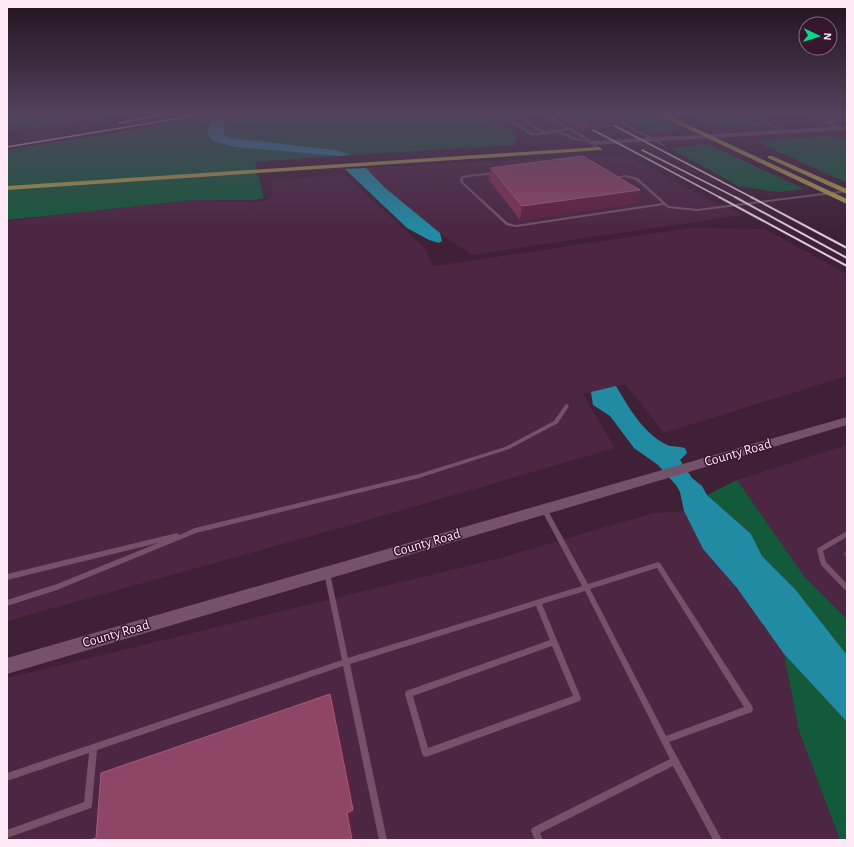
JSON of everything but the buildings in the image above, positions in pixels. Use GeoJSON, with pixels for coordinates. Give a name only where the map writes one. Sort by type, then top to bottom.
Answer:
{"type":"FeatureCollection","features":[{"type":"Feature","properties":{"kind":"highway"},"geometry":{"type":"LineString","coordinates":[[7,183],[438,154]]}},
{"type":"Feature","properties":{"kind":"highway"},"geometry":{"type":"LineString","coordinates":[[7,188],[530,154]]}},
{"type":"Feature","properties":{"kind":"highway"},"geometry":{"type":"LineString","coordinates":[[743,154],[847,202]]}},
{"type":"Feature","properties":{"kind":"highway"},"geometry":{"type":"LineString","coordinates":[[763,154],[847,191]]}},
{"type":"Feature","properties":{"kind":"main road","name":"County Road"},"geometry":{"type":"LineString","coordinates":[[7,666],[847,421]]}},
{"type":"Feature","properties":{"kind":"lane"},"geometry":{"type":"LineString","coordinates":[[498,173],[467,176],[462,178],[462,182],[507,224],[516,226],[665,204]]}},
{"type":"Feature","properties":{"kind":"lane"},"geometry":{"type":"LineString","coordinates":[[608,178],[625,176],[637,179],[668,207],[696,210],[847,191]]}},
{"type":"Feature","properties":{"kind":"lane"},"geometry":{"type":"LineString","coordinates":[[7,577],[419,476],[507,448],[556,422],[567,406]]}},
{"type":"Feature","properties":{"kind":"lane"},"geometry":{"type":"LineString","coordinates":[[544,509],[586,586],[675,761],[718,840]]}},
{"type":"Feature","properties":{"kind":"lane"},"geometry":{"type":"LineString","coordinates":[[7,603],[57,587],[195,531]]}},
{"type":"Feature","properties":{"kind":"lane"},"geometry":{"type":"LineString","coordinates":[[847,534],[820,550],[823,563],[847,588]]}},
{"type":"Feature","properties":{"kind":"lane"},"geometry":{"type":"LineString","coordinates":[[7,777],[345,662],[586,586],[658,565],[749,709],[665,740]]}},
{"type":"Feature","properties":{"kind":"lane"},"geometry":{"type":"LineString","coordinates":[[327,572],[383,840]]}},
{"type":"Feature","properties":{"kind":"lane"},"geometry":{"type":"LineString","coordinates":[[538,602],[577,698],[426,753],[409,694],[554,642]]}},
{"type":"Feature","properties":{"kind":"lane"},"geometry":{"type":"LineString","coordinates":[[7,834],[88,805],[93,749]]}},
{"type":"Feature","properties":{"kind":"lane"},"geometry":{"type":"LineString","coordinates":[[539,840],[535,831],[675,761]]}},
{"type":"Feature","properties":{"kind":"shaded area"},"geometry":{"type":"Polygon","coordinates":[[[625,154],[717,204],[722,204],[743,215],[471,255],[426,223],[384,187],[366,168],[625,154]]]}},
{"type":"Feature","properties":{"kind":"shaded area"},"geometry":{"type":"Polygon","coordinates":[[[345,175],[424,247],[434,266],[690,228],[765,229],[847,274],[847,376],[664,433],[625,384],[583,394],[615,448],[365,521],[7,621],[7,222],[74,212],[193,200],[259,202],[267,200],[272,196],[272,180],[345,175]]]}},
{"type":"Feature","properties":{"kind":"shaded area"},"geometry":{"type":"Polygon","coordinates":[[[847,445],[847,619],[804,576],[737,480],[847,445]]]}},
{"type":"Feature","properties":{"kind":"shaded area"},"geometry":{"type":"Polygon","coordinates":[[[684,511],[703,549],[737,588],[784,654],[799,731],[840,840],[7,840],[7,678],[504,557],[653,513],[684,511]]]}},
{"type":"Feature","properties":{"kind":"green space"},"geometry":{"type":"Polygon","coordinates":[[[7,154],[309,154],[338,156],[255,162],[264,198],[253,200],[193,200],[7,220],[7,154]]]}},
{"type":"Feature","properties":{"kind":"green space"},"geometry":{"type":"Polygon","coordinates":[[[347,154],[375,154],[351,155],[347,154]]]}},
{"type":"Feature","properties":{"kind":"green space"},"geometry":{"type":"Polygon","coordinates":[[[680,154],[728,154],[804,189],[779,192],[738,186],[680,154]]]}},
{"type":"Feature","properties":{"kind":"green space"},"geometry":{"type":"Polygon","coordinates":[[[782,154],[847,154],[847,183],[782,154]]]}},
{"type":"Feature","properties":{"kind":"green space"},"geometry":{"type":"Polygon","coordinates":[[[737,480],[804,576],[847,619],[847,655],[795,589],[762,556],[751,534],[707,495],[737,480]]]}},
{"type":"Feature","properties":{"kind":"green space"},"geometry":{"type":"Polygon","coordinates":[[[784,654],[847,722],[847,840],[840,840],[799,731],[784,654]]]}},
{"type":"Feature","properties":{"kind":"water"},"geometry":{"type":"Polygon","coordinates":[[[310,154],[347,154],[351,155],[338,156],[310,154]]]}},
{"type":"Feature","properties":{"kind":"water"},"geometry":{"type":"Polygon","coordinates":[[[366,168],[384,187],[440,233],[442,241],[439,243],[429,240],[407,228],[345,169],[366,168]]]}},
{"type":"Feature","properties":{"kind":"water"},"geometry":{"type":"Polygon","coordinates":[[[616,386],[637,419],[651,434],[667,445],[685,448],[687,453],[680,460],[692,478],[702,486],[707,495],[751,534],[762,556],[795,589],[847,655],[847,722],[784,654],[737,588],[703,549],[684,511],[680,492],[676,485],[658,465],[634,448],[610,416],[593,405],[591,392],[616,386]]]}},
{"type":"Feature","properties":{"kind":"railway"},"geometry":{"type":"LineString","coordinates":[[637,154],[721,198]]}},
{"type":"Feature","properties":{"kind":"railway"},"geometry":{"type":"LineString","coordinates":[[649,154],[737,198]]}},
{"type":"Feature","properties":{"kind":"railway"},"geometry":{"type":"LineString","coordinates":[[668,154],[753,198]]}},
{"type":"Feature","properties":{"kind":"railway"},"geometry":{"type":"LineString","coordinates":[[719,197],[847,266]]}},
{"type":"Feature","properties":{"kind":"railway"},"geometry":{"type":"LineString","coordinates":[[735,197],[847,258]]}},
{"type":"Feature","properties":{"kind":"railway"},"geometry":{"type":"LineString","coordinates":[[751,197],[847,248]]}}]}
